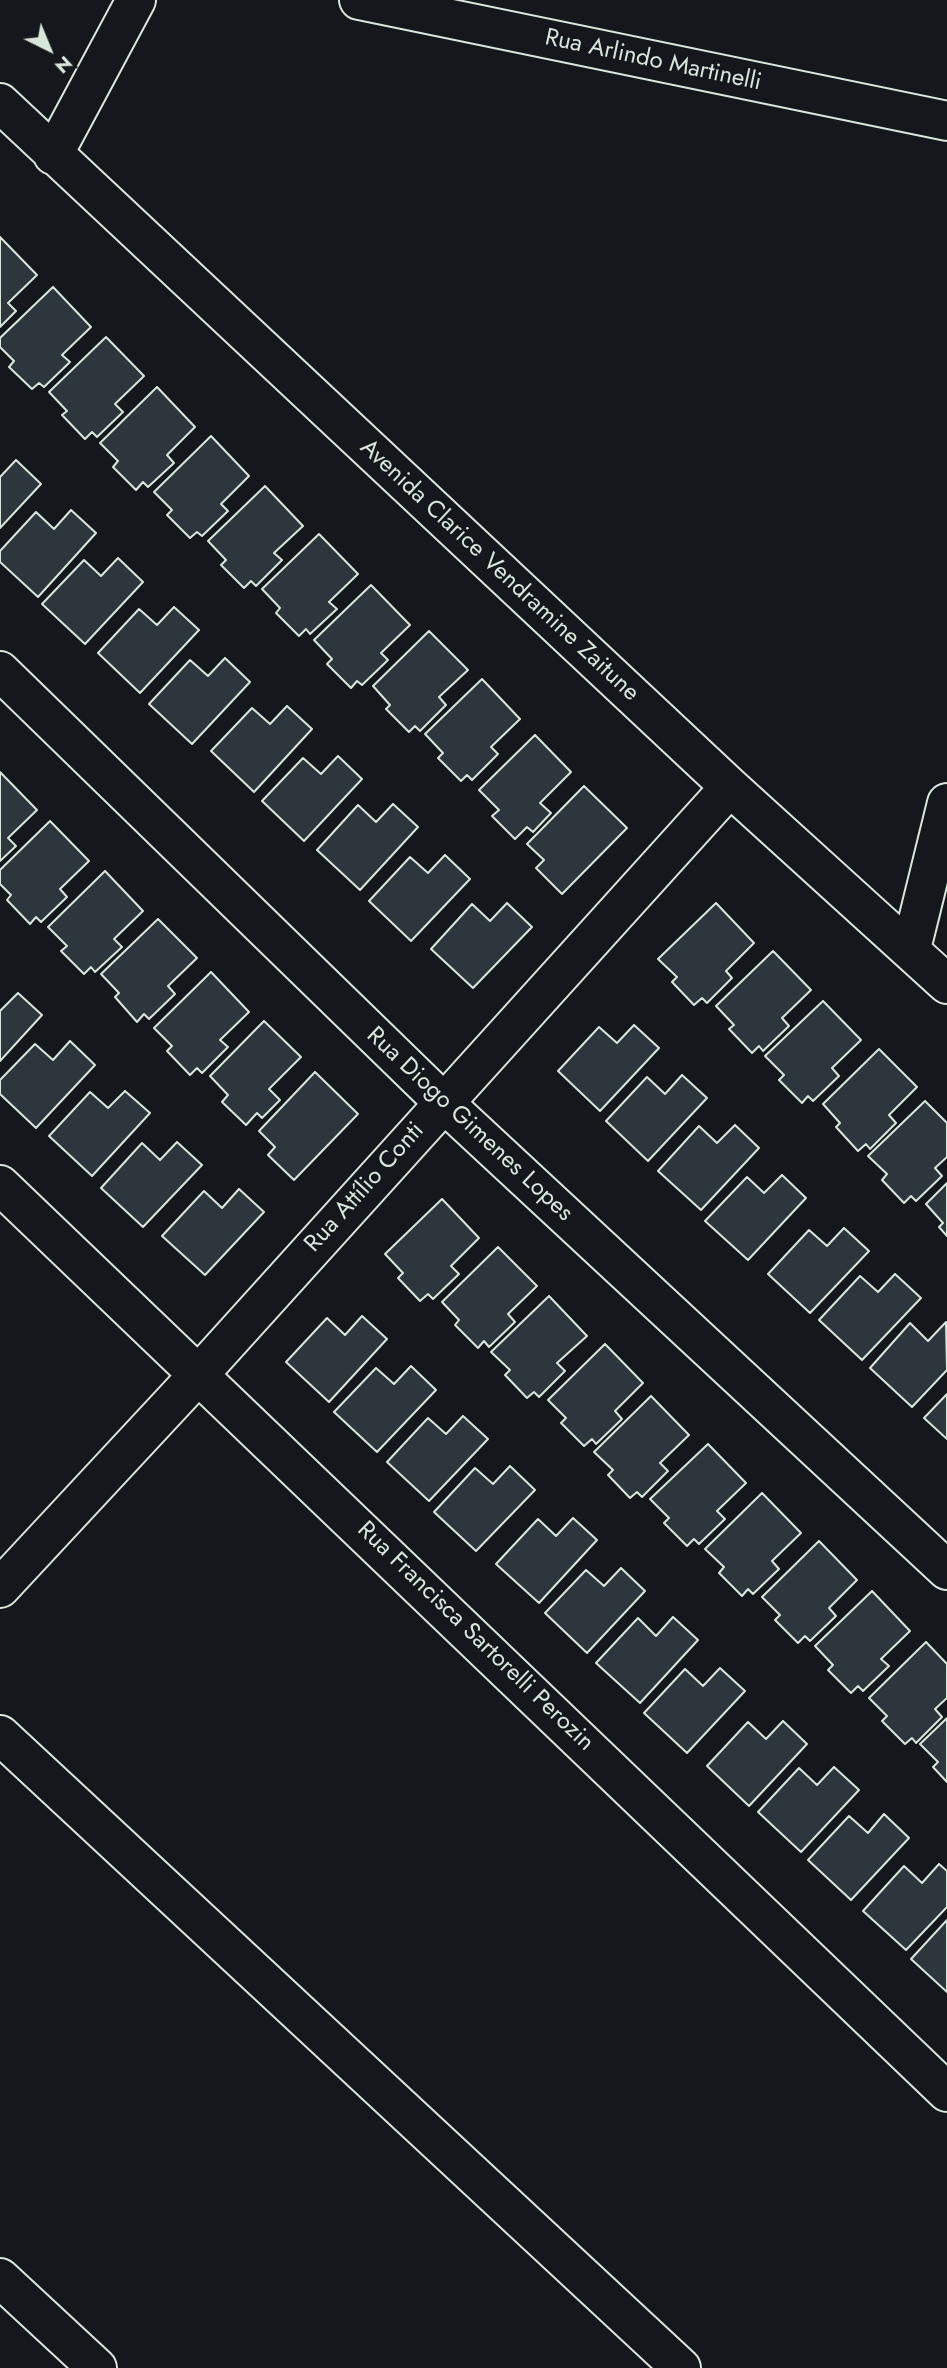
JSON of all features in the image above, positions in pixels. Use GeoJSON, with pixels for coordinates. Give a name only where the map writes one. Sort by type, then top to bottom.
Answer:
{"type":"FeatureCollection","features":[{"type":"Feature","properties":{"kind":"street"},"geometry":{"type":"LineString","coordinates":[[53,155],[136,0]]}},
{"type":"Feature","properties":{"kind":"street","name":"Rua Arlindo Martinelli"},"geometry":{"type":"LineString","coordinates":[[359,0],[947,121]]}},
{"type":"Feature","properties":{"kind":"street","name":"Avenida Clarice Vendramine Zaitune"},"geometry":{"type":"LineString","coordinates":[[0,103],[730,787],[947,984]]}},
{"type":"Feature","properties":{"kind":"street","name":"Rua Diogo Gimenes Lopes"},"geometry":{"type":"LineString","coordinates":[[0,671],[443,1102],[947,1570]]}},
{"type":"Feature","properties":{"kind":"street","name":"Rua Attílio Conti"},"geometry":{"type":"LineString","coordinates":[[0,1588],[200,1373],[730,787]]}},
{"type":"Feature","properties":{"kind":"street"},"geometry":{"type":"LineString","coordinates":[[911,949],[947,803]]}},
{"type":"Feature","properties":{"kind":"street","name":"Rua Francisca Sartorelli Perozin"},"geometry":{"type":"LineString","coordinates":[[0,1185],[200,1373],[947,2092]]}},
{"type":"Feature","properties":{"kind":"street"},"geometry":{"type":"LineString","coordinates":[[0,1735],[681,2368]]}},
{"type":"Feature","properties":{"kind":"street"},"geometry":{"type":"LineString","coordinates":[[0,2278],[97,2368]]}},
{"type":"Feature","properties":{"kind":"building"},"geometry":{"type":"Polygon","coordinates":[[[0,237],[37,275],[8,303],[16,311],[0,327],[0,237]]]}},
{"type":"Feature","properties":{"kind":"building"},"geometry":{"type":"Polygon","coordinates":[[[53,287],[91,327],[62,355],[70,362],[44,387],[39,383],[32,389],[9,367],[14,361],[0,347],[0,338],[53,287]]]}},
{"type":"Feature","properties":{"kind":"building"},"geometry":{"type":"Polygon","coordinates":[[[106,337],[144,376],[115,404],[123,412],[97,437],[92,432],[85,439],[62,415],[67,411],[49,392],[106,337]]]}},
{"type":"Feature","properties":{"kind":"building"},"geometry":{"type":"Polygon","coordinates":[[[157,387],[195,427],[167,455],[174,463],[148,487],[143,482],[136,490],[113,467],[118,461],[100,443],[157,387]]]}},
{"type":"Feature","properties":{"kind":"building"},"geometry":{"type":"Polygon","coordinates":[[[211,436],[249,476],[221,504],[228,511],[202,536],[197,532],[190,538],[167,515],[172,510],[154,492],[211,436]]]}},
{"type":"Feature","properties":{"kind":"building"},"geometry":{"type":"Polygon","coordinates":[[[16,460],[41,484],[0,528],[0,477],[16,460]]]}},
{"type":"Feature","properties":{"kind":"building"},"geometry":{"type":"Polygon","coordinates":[[[265,486],[303,526],[274,553],[282,560],[256,586],[251,581],[244,588],[221,565],[226,560],[208,541],[265,486]]]}},
{"type":"Feature","properties":{"kind":"building"},"geometry":{"type":"Polygon","coordinates":[[[71,510],[96,533],[38,597],[0,562],[0,551],[36,512],[54,529],[71,510]]]}},
{"type":"Feature","properties":{"kind":"building"},"geometry":{"type":"Polygon","coordinates":[[[319,534],[358,574],[329,602],[337,609],[310,634],[306,629],[299,636],[276,613],[280,608],[262,589],[319,534]]]}},
{"type":"Feature","properties":{"kind":"building"},"geometry":{"type":"Polygon","coordinates":[[[118,558],[143,582],[85,644],[42,604],[84,560],[101,576],[118,558]]]}},
{"type":"Feature","properties":{"kind":"building"},"geometry":{"type":"Polygon","coordinates":[[[371,585],[410,625],[381,653],[388,660],[362,685],[357,681],[351,688],[327,664],[332,659],[314,640],[371,585]]]}},
{"type":"Feature","properties":{"kind":"building"},"geometry":{"type":"Polygon","coordinates":[[[174,607],[199,630],[140,693],[98,653],[139,609],[157,625],[174,607]]]}},
{"type":"Feature","properties":{"kind":"building"},"geometry":{"type":"Polygon","coordinates":[[[429,631],[468,670],[439,697],[446,705],[420,731],[415,726],[409,732],[386,709],[390,705],[373,686],[429,631]]]}},
{"type":"Feature","properties":{"kind":"building"},"geometry":{"type":"Polygon","coordinates":[[[225,658],[250,682],[192,744],[149,704],[190,660],[208,676],[225,658]]]}},
{"type":"Feature","properties":{"kind":"building"},"geometry":{"type":"Polygon","coordinates":[[[482,679],[520,719],[491,747],[498,754],[472,780],[467,775],[461,781],[438,758],[443,753],[425,734],[482,679]]]}},
{"type":"Feature","properties":{"kind":"building"},"geometry":{"type":"Polygon","coordinates":[[[287,706],[312,729],[254,792],[211,751],[252,708],[270,724],[287,706]]]}},
{"type":"Feature","properties":{"kind":"building"},"geometry":{"type":"Polygon","coordinates":[[[535,735],[571,772],[540,803],[551,813],[533,832],[527,827],[515,839],[492,816],[499,810],[479,790],[535,735]]]}},
{"type":"Feature","properties":{"kind":"building"},"geometry":{"type":"Polygon","coordinates":[[[338,756],[362,779],[304,841],[262,801],[303,758],[321,774],[338,756]]]}},
{"type":"Feature","properties":{"kind":"building"},"geometry":{"type":"Polygon","coordinates":[[[0,772],[37,810],[8,838],[16,846],[0,861],[0,772]]]}},
{"type":"Feature","properties":{"kind":"building"},"geometry":{"type":"Polygon","coordinates":[[[584,786],[627,828],[562,894],[536,868],[544,860],[527,844],[584,786]]]}},
{"type":"Feature","properties":{"kind":"building"},"geometry":{"type":"Polygon","coordinates":[[[393,804],[418,827],[360,890],[317,850],[358,805],[376,822],[393,804]]]}},
{"type":"Feature","properties":{"kind":"building"},"geometry":{"type":"Polygon","coordinates":[[[50,821],[89,861],[60,889],[67,897],[41,922],[36,917],[30,924],[7,900],[11,895],[0,884],[0,870],[50,821]]]}},
{"type":"Feature","properties":{"kind":"building"},"geometry":{"type":"Polygon","coordinates":[[[445,855],[470,879],[411,941],[369,901],[410,857],[428,873],[445,855]]]}},
{"type":"Feature","properties":{"kind":"building"},"geometry":{"type":"Polygon","coordinates":[[[105,871],[143,911],[114,939],[122,947],[95,972],[91,967],[84,974],[61,951],[67,946],[48,927],[105,871]]]}},
{"type":"Feature","properties":{"kind":"building"},"geometry":{"type":"Polygon","coordinates":[[[507,903],[532,927],[473,988],[431,949],[472,904],[490,921],[507,903]]]}},
{"type":"Feature","properties":{"kind":"building"},"geometry":{"type":"Polygon","coordinates":[[[716,903],[754,943],[726,971],[732,978],[707,1003],[702,998],[694,1005],[672,982],[677,977],[658,959],[716,903]]]}},
{"type":"Feature","properties":{"kind":"building"},"geometry":{"type":"Polygon","coordinates":[[[158,919],[197,958],[168,986],[175,994],[149,1019],[144,1014],[137,1022],[115,997],[119,993],[101,974],[158,919]]]}},
{"type":"Feature","properties":{"kind":"building"},"geometry":{"type":"Polygon","coordinates":[[[773,951],[811,990],[782,1018],[789,1026],[763,1051],[759,1046],[752,1053],[729,1029],[734,1025],[716,1006],[773,951]]]}},
{"type":"Feature","properties":{"kind":"building"},"geometry":{"type":"Polygon","coordinates":[[[211,972],[249,1012],[220,1040],[228,1047],[202,1073],[197,1068],[190,1075],[167,1051],[172,1046],[154,1028],[211,972]]]}},
{"type":"Feature","properties":{"kind":"building"},"geometry":{"type":"Polygon","coordinates":[[[18,993],[42,1015],[0,1061],[0,1011],[18,993]]]}},
{"type":"Feature","properties":{"kind":"building"},"geometry":{"type":"Polygon","coordinates":[[[823,1001],[861,1040],[832,1068],[839,1076],[813,1101],[808,1096],[802,1103],[779,1080],[784,1075],[765,1056],[823,1001]]]}},
{"type":"Feature","properties":{"kind":"building"},"geometry":{"type":"Polygon","coordinates":[[[264,1021],[301,1057],[269,1089],[280,1100],[262,1118],[257,1113],[246,1125],[222,1102],[228,1095],[210,1076],[264,1021]]]}},
{"type":"Feature","properties":{"kind":"building"},"geometry":{"type":"Polygon","coordinates":[[[634,1025],[659,1048],[600,1111],[558,1071],[599,1027],[617,1043],[634,1025]]]}},
{"type":"Feature","properties":{"kind":"building"},"geometry":{"type":"Polygon","coordinates":[[[70,1041],[95,1065],[36,1128],[0,1094],[0,1080],[35,1044],[53,1060],[70,1041]]]}},
{"type":"Feature","properties":{"kind":"building"},"geometry":{"type":"Polygon","coordinates":[[[879,1049],[917,1087],[889,1115],[896,1123],[870,1149],[866,1144],[858,1151],[836,1127],[840,1123],[823,1104],[879,1049]]]}},
{"type":"Feature","properties":{"kind":"building"},"geometry":{"type":"Polygon","coordinates":[[[315,1072],[358,1114],[294,1180],[268,1155],[275,1147],[259,1131],[315,1072]]]}},
{"type":"Feature","properties":{"kind":"building"},"geometry":{"type":"Polygon","coordinates":[[[682,1075],[707,1098],[648,1161],[606,1121],[647,1077],[665,1094],[682,1075]]]}},
{"type":"Feature","properties":{"kind":"building"},"geometry":{"type":"Polygon","coordinates":[[[125,1091],[150,1113],[92,1176],[49,1136],[90,1092],[108,1108],[125,1091]]]}},
{"type":"Feature","properties":{"kind":"building"},"geometry":{"type":"Polygon","coordinates":[[[925,1101],[947,1123],[947,1157],[935,1168],[942,1176],[916,1201],[911,1196],[904,1203],[882,1180],[887,1174],[868,1156],[925,1101]]]}},
{"type":"Feature","properties":{"kind":"building"},"geometry":{"type":"Polygon","coordinates":[[[735,1125],[759,1148],[701,1210],[658,1171],[699,1126],[717,1143],[735,1125]]]}},
{"type":"Feature","properties":{"kind":"building"},"geometry":{"type":"Polygon","coordinates":[[[177,1142],[202,1165],[143,1227],[101,1188],[142,1143],[160,1160],[177,1142]]]}},
{"type":"Feature","properties":{"kind":"building"},"geometry":{"type":"Polygon","coordinates":[[[782,1175],[806,1198],[748,1260],[705,1221],[747,1177],[764,1193],[782,1175]]]}},
{"type":"Feature","properties":{"kind":"building"},"geometry":{"type":"Polygon","coordinates":[[[947,1183],[947,1236],[939,1227],[943,1223],[926,1204],[947,1183]]]}},
{"type":"Feature","properties":{"kind":"building"},"geometry":{"type":"Polygon","coordinates":[[[239,1189],[264,1212],[205,1275],[162,1236],[204,1191],[222,1208],[239,1189]]]}},
{"type":"Feature","properties":{"kind":"building"},"geometry":{"type":"Polygon","coordinates":[[[442,1199],[479,1238],[451,1266],[459,1274],[433,1299],[428,1294],[420,1301],[398,1278],[403,1273],[385,1254],[442,1199]]]}},
{"type":"Feature","properties":{"kind":"building"},"geometry":{"type":"Polygon","coordinates":[[[844,1228],[869,1251],[810,1313],[768,1274],[809,1230],[827,1246],[844,1228]]]}},
{"type":"Feature","properties":{"kind":"building"},"geometry":{"type":"Polygon","coordinates":[[[498,1247],[537,1286],[508,1314],[515,1322],[489,1347],[484,1341],[478,1348],[455,1325],[459,1320],[442,1302],[498,1247]]]}},
{"type":"Feature","properties":{"kind":"building"},"geometry":{"type":"Polygon","coordinates":[[[895,1274],[921,1298],[862,1360],[819,1320],[860,1276],[878,1292],[895,1274]]]}},
{"type":"Feature","properties":{"kind":"building"},"geometry":{"type":"Polygon","coordinates":[[[549,1296],[587,1336],[557,1363],[565,1371],[539,1397],[534,1392],[527,1398],[505,1375],[510,1370],[491,1352],[549,1296]]]}},
{"type":"Feature","properties":{"kind":"building"},"geometry":{"type":"Polygon","coordinates":[[[362,1316],[387,1339],[329,1402],[286,1362],[327,1318],[345,1335],[362,1316]]]}},
{"type":"Feature","properties":{"kind":"building"},"geometry":{"type":"Polygon","coordinates":[[[946,1322],[947,1370],[912,1407],[870,1368],[910,1323],[928,1341],[946,1322]]]}},
{"type":"Feature","properties":{"kind":"building"},"geometry":{"type":"Polygon","coordinates":[[[605,1344],[643,1383],[615,1411],[622,1419],[596,1444],[592,1439],[584,1446],[561,1423],[566,1418],[548,1400],[605,1344]]]}},
{"type":"Feature","properties":{"kind":"building"},"geometry":{"type":"Polygon","coordinates":[[[411,1366],[436,1390],[377,1452],[334,1412],[376,1368],[394,1384],[411,1366]]]}},
{"type":"Feature","properties":{"kind":"building"},"geometry":{"type":"Polygon","coordinates":[[[947,1394],[947,1439],[924,1418],[947,1394]]]}},
{"type":"Feature","properties":{"kind":"building"},"geometry":{"type":"Polygon","coordinates":[[[651,1396],[689,1435],[660,1463],[668,1471],[642,1497],[637,1492],[630,1498],[608,1475],[613,1470],[594,1452],[651,1396]]]}},
{"type":"Feature","properties":{"kind":"building"},"geometry":{"type":"Polygon","coordinates":[[[463,1416],[488,1439],[429,1501],[387,1462],[428,1418],[446,1434],[463,1416]]]}},
{"type":"Feature","properties":{"kind":"building"},"geometry":{"type":"Polygon","coordinates":[[[708,1444],[746,1483],[717,1511],[725,1519],[699,1544],[694,1539],[687,1546],[664,1523],[669,1518],[650,1499],[708,1444]]]}},
{"type":"Feature","properties":{"kind":"building"},"geometry":{"type":"Polygon","coordinates":[[[510,1466],[535,1490],[476,1551],[434,1512],[475,1468],[493,1484],[510,1466]]]}},
{"type":"Feature","properties":{"kind":"building"},"geometry":{"type":"Polygon","coordinates":[[[762,1493],[801,1533],[772,1561],[779,1569],[753,1594],[748,1589],[742,1596],[719,1573],[724,1567],[705,1549],[762,1493]]]}},
{"type":"Feature","properties":{"kind":"building"},"geometry":{"type":"Polygon","coordinates":[[[573,1518],[597,1540],[539,1603],[496,1564],[538,1519],[556,1536],[573,1518]]]}},
{"type":"Feature","properties":{"kind":"building"},"geometry":{"type":"Polygon","coordinates":[[[819,1541],[857,1580],[829,1608],[836,1616],[810,1641],[805,1636],[798,1643],[775,1620],[780,1615],[762,1597],[819,1541]]]}},
{"type":"Feature","properties":{"kind":"building"},"geometry":{"type":"Polygon","coordinates":[[[621,1568],[645,1591],[587,1653],[545,1613],[586,1570],[604,1586],[621,1568]]]}},
{"type":"Feature","properties":{"kind":"building"},"geometry":{"type":"Polygon","coordinates":[[[872,1591],[910,1631],[881,1659],[889,1666],[863,1691],[858,1686],[851,1693],[828,1670],[833,1665],[815,1646],[872,1591]]]}},
{"type":"Feature","properties":{"kind":"building"},"geometry":{"type":"Polygon","coordinates":[[[673,1617],[698,1640],[640,1703],[596,1663],[638,1618],[656,1636],[673,1617]]]}},
{"type":"Feature","properties":{"kind":"building"},"geometry":{"type":"Polygon","coordinates":[[[926,1642],[947,1664],[947,1698],[935,1709],[942,1717],[916,1743],[912,1738],[905,1744],[882,1721],[887,1716],[869,1698],[926,1642]]]}},
{"type":"Feature","properties":{"kind":"building"},"geometry":{"type":"Polygon","coordinates":[[[720,1668],[745,1691],[687,1753],[644,1713],[685,1669],[703,1686],[720,1668]]]}},
{"type":"Feature","properties":{"kind":"building"},"geometry":{"type":"Polygon","coordinates":[[[947,1718],[947,1782],[933,1767],[938,1762],[920,1744],[947,1718]]]}},
{"type":"Feature","properties":{"kind":"building"},"geometry":{"type":"Polygon","coordinates":[[[783,1721],[807,1744],[749,1806],[707,1766],[748,1722],[766,1739],[783,1721]]]}},
{"type":"Feature","properties":{"kind":"building"},"geometry":{"type":"Polygon","coordinates":[[[834,1767],[859,1790],[801,1852],[758,1812],[799,1768],[817,1785],[834,1767]]]}},
{"type":"Feature","properties":{"kind":"building"},"geometry":{"type":"Polygon","coordinates":[[[884,1814],[909,1838],[851,1900],[808,1860],[849,1816],[868,1833],[884,1814]]]}},
{"type":"Feature","properties":{"kind":"building"},"geometry":{"type":"Polygon","coordinates":[[[939,1864],[947,1871],[947,1907],[906,1950],[863,1911],[904,1866],[922,1883],[939,1864]]]}},
{"type":"Feature","properties":{"kind":"building"},"geometry":{"type":"Polygon","coordinates":[[[947,1920],[947,1992],[911,1959],[947,1920]]]}}]}
